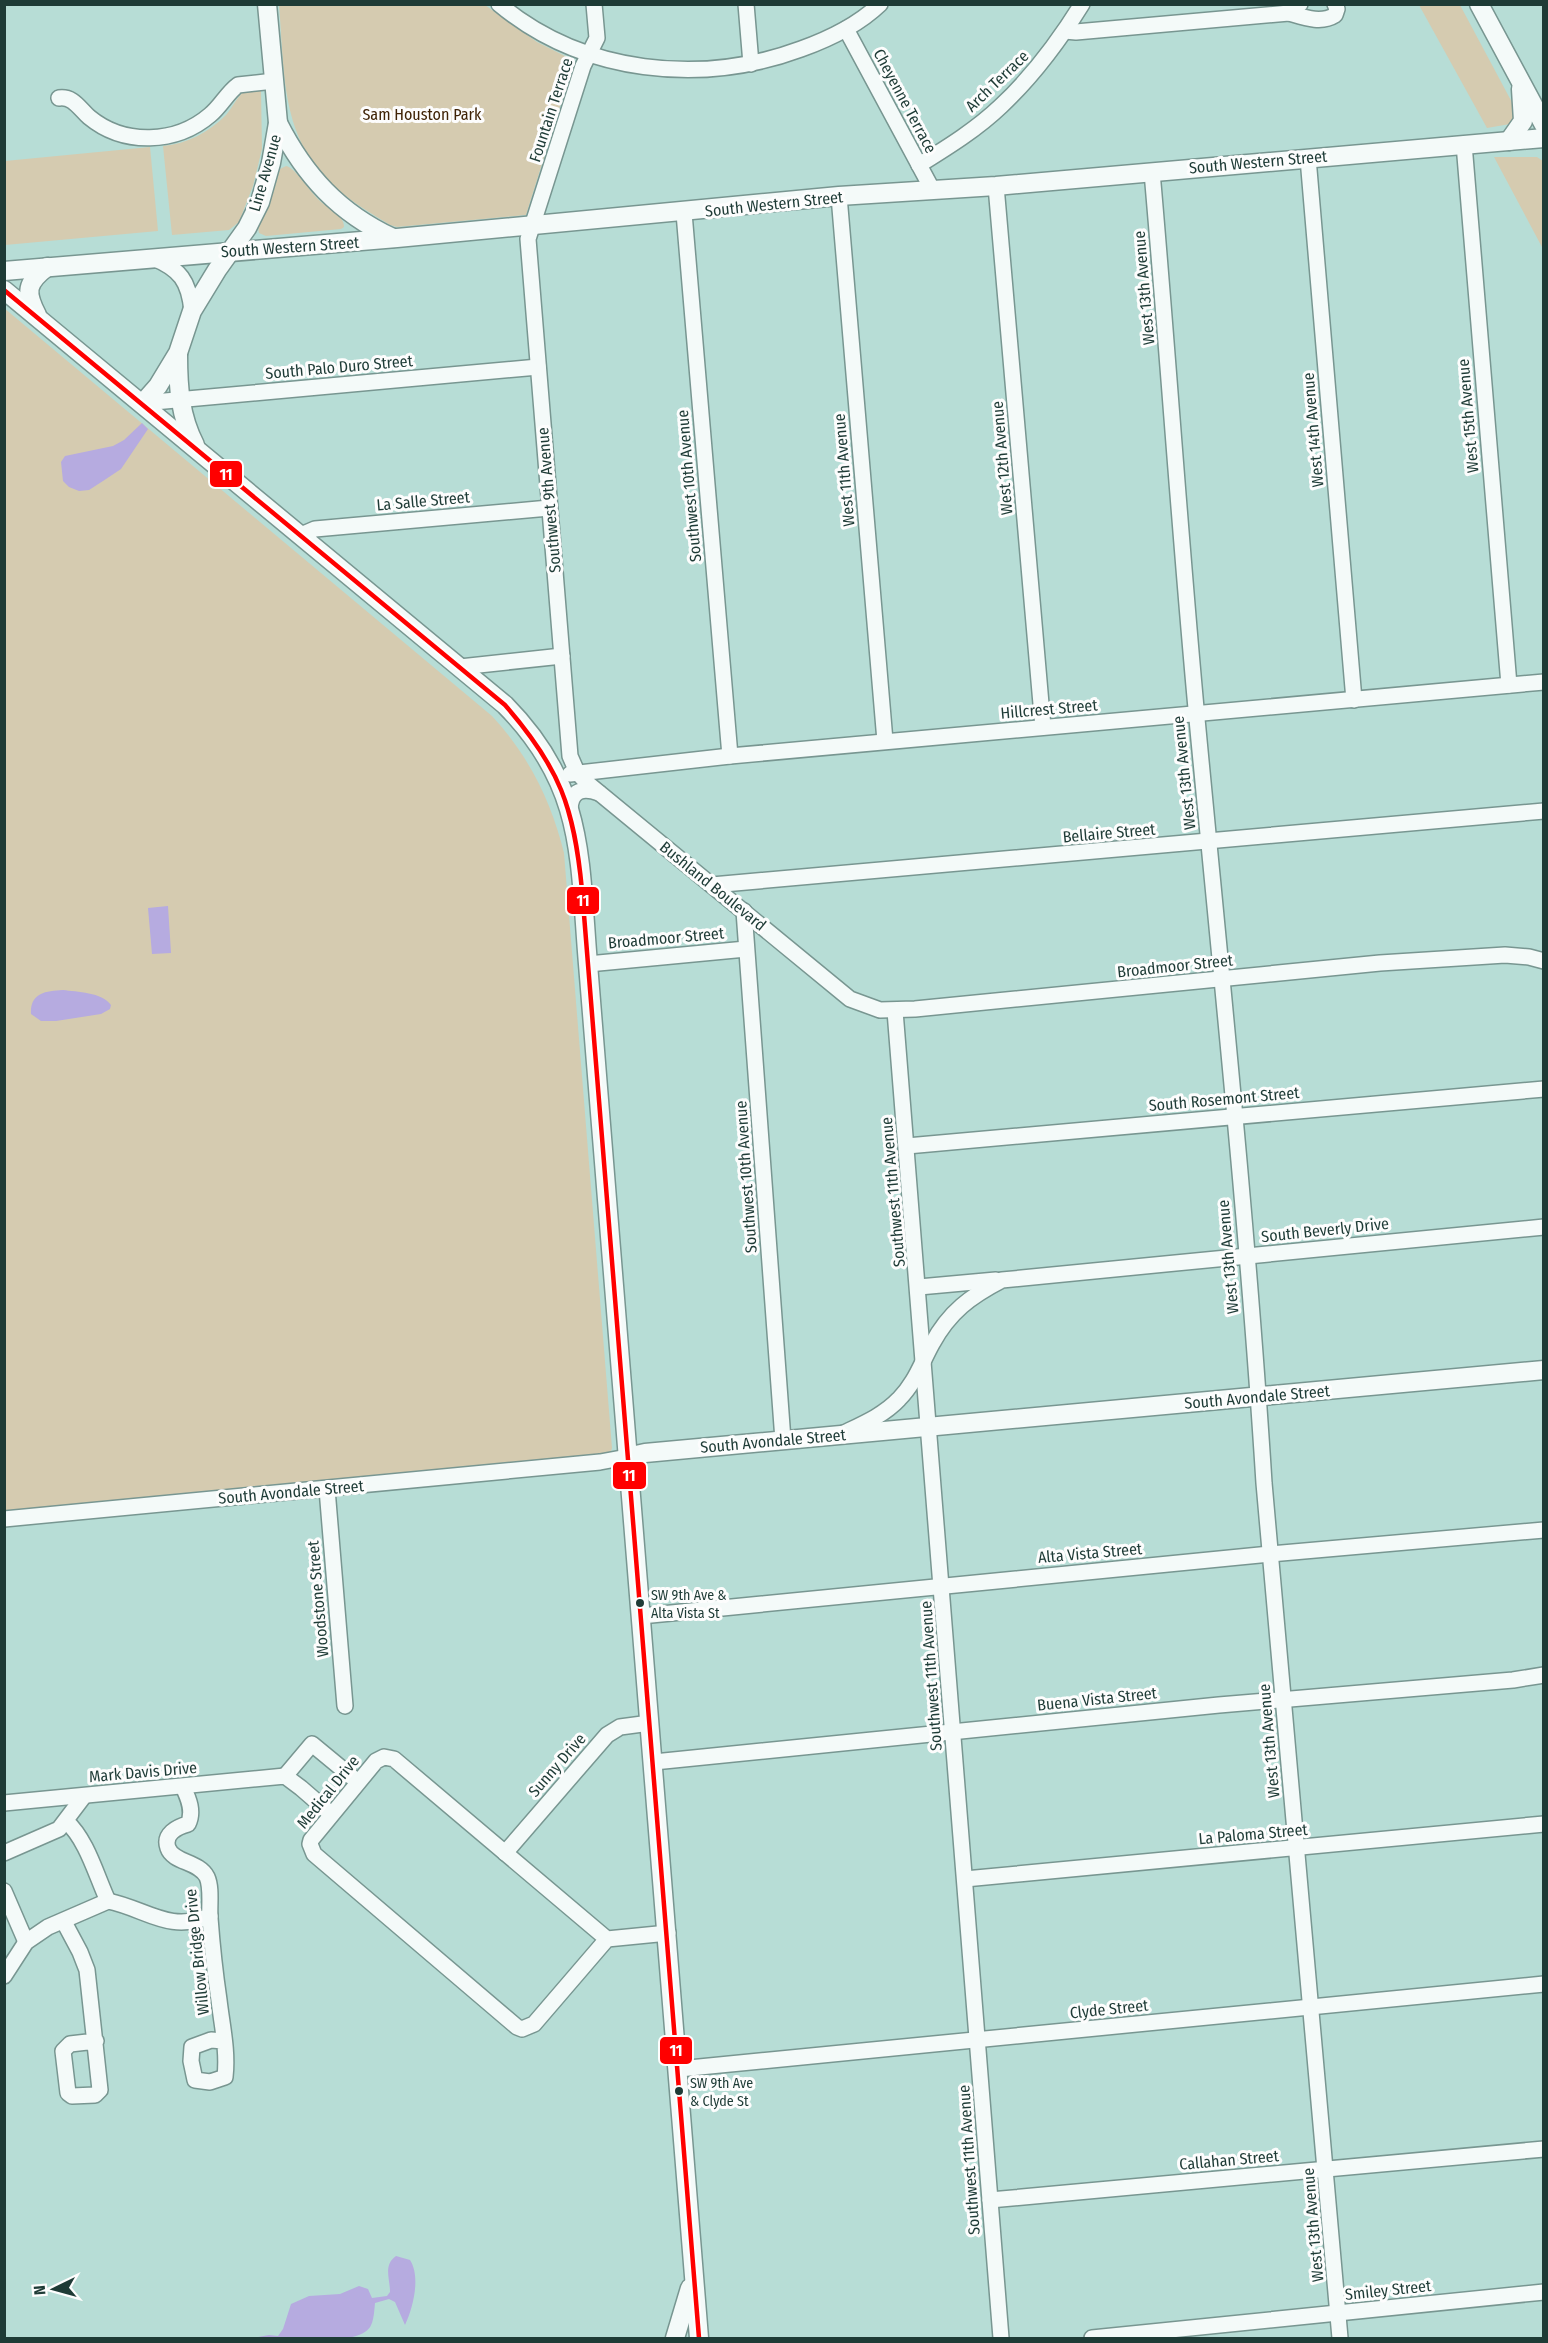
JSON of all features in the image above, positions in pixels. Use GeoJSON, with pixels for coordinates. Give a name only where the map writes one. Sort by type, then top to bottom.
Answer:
{"type":"FeatureCollection","features":[{"type":"Feature","properties":{"kind":"main road","name":"Line Avenue"},"geometry":{"type":"LineString","coordinates":[[178,353],[192,311],[247,228],[260,202],[271,164],[278,123],[267,4]]}},
{"type":"Feature","properties":{"kind":"main road"},"geometry":{"type":"LineString","coordinates":[[1479,4],[1544,125]]}},
{"type":"Feature","properties":{"kind":"main road"},"geometry":{"type":"LineString","coordinates":[[1519,78],[1544,99]]}},
{"type":"Feature","properties":{"kind":"main road"},"geometry":{"type":"LineString","coordinates":[[1509,141],[1523,121],[1519,78]]}},
{"type":"Feature","properties":{"kind":"main road","name":"Line Avenue"},"geometry":{"type":"LineString","coordinates":[[278,123],[293,152],[328,194],[361,222],[395,239]]}},
{"type":"Feature","properties":{"kind":"main road","name":"South Western Street"},"geometry":{"type":"LineString","coordinates":[[4,271],[395,239],[684,213],[839,196],[996,186],[1544,138]]}},
{"type":"Feature","properties":{"kind":"main road"},"geometry":{"type":"LineString","coordinates":[[38,317],[31,304],[28,288],[35,276],[46,267]]}},
{"type":"Feature","properties":{"kind":"main road","name":"Bushland Boulevard"},"geometry":{"type":"LineString","coordinates":[[4,290],[505,705],[569,774]]}},
{"type":"Feature","properties":{"kind":"main road"},"geometry":{"type":"LineString","coordinates":[[178,353],[180,400],[185,423],[197,449]]}},
{"type":"Feature","properties":{"kind":"main road"},"geometry":{"type":"LineString","coordinates":[[143,403],[158,386],[178,353]]}},
{"type":"Feature","properties":{"kind":"main road","name":"Southwest 9th Avenue"},"geometry":{"type":"LineString","coordinates":[[569,774],[588,964],[679,2068],[699,2338]]}},
{"type":"Feature","properties":{"kind":"main road","name":"South Avondale Street"},"geometry":{"type":"LineString","coordinates":[[627,1457],[640,1453],[1544,1370]]}},
{"type":"Feature","properties":{"kind":"main road"},"geometry":{"type":"LineString","coordinates":[[675,2338],[694,2272]]}},
{"type":"Feature","properties":{"kind":"street"},"geometry":{"type":"LineString","coordinates":[[499,4],[526,24],[590,54],[623,64],[676,70],[715,70],[751,64],[806,47],[846,29],[880,4]]}},
{"type":"Feature","properties":{"kind":"street","name":"Fountain Terrace"},"geometry":{"type":"LineString","coordinates":[[532,226],[583,66],[597,38],[594,4]]}},
{"type":"Feature","properties":{"kind":"street"},"geometry":{"type":"LineString","coordinates":[[746,4],[751,64]]}},
{"type":"Feature","properties":{"kind":"street","name":"Arch Terrace"},"geometry":{"type":"LineString","coordinates":[[919,165],[960,139],[1001,106],[1043,60],[1082,4]]}},
{"type":"Feature","properties":{"kind":"street"},"geometry":{"type":"LineString","coordinates":[[1065,31],[1076,32],[1294,9],[1310,19],[1329,19],[1335,15],[1337,9],[1335,4]]}},
{"type":"Feature","properties":{"kind":"street","name":"Cheyenne Terrace"},"geometry":{"type":"LineString","coordinates":[[846,29],[932,189]]}},
{"type":"Feature","properties":{"kind":"street"},"geometry":{"type":"LineString","coordinates":[[59,98],[70,98],[97,123],[116,132],[136,137],[160,137],[186,131],[203,121],[218,109],[238,85],[274,81]]}},
{"type":"Feature","properties":{"kind":"street","name":"West 15th Avenue"},"geometry":{"type":"LineString","coordinates":[[1464,144],[1509,685]]}},
{"type":"Feature","properties":{"kind":"street","name":"West 14th Avenue"},"geometry":{"type":"LineString","coordinates":[[1308,158],[1354,700]]}},
{"type":"Feature","properties":{"kind":"street","name":"West 13th Avenue"},"geometry":{"type":"LineString","coordinates":[[1152,172],[1197,715],[1340,2338]]}},
{"type":"Feature","properties":{"kind":"street","name":"West 12th Avenue"},"geometry":{"type":"LineString","coordinates":[[996,186],[1043,727]]}},
{"type":"Feature","properties":{"kind":"street","name":"West 11th Avenue"},"geometry":{"type":"LineString","coordinates":[[839,196],[885,741]]}},
{"type":"Feature","properties":{"kind":"street","name":"Southwest 10th Avenue"},"geometry":{"type":"LineString","coordinates":[[684,213],[730,756]]}},
{"type":"Feature","properties":{"kind":"street","name":"Southwest 9th Avenue"},"geometry":{"type":"LineString","coordinates":[[532,226],[528,239],[570,756],[569,774]]}},
{"type":"Feature","properties":{"kind":"street"},"geometry":{"type":"LineString","coordinates":[[153,258],[168,264],[180,274],[188,291],[192,311]]}},
{"type":"Feature","properties":{"kind":"street","name":"South Palo Duro Street"},"geometry":{"type":"LineString","coordinates":[[143,403],[538,368]]}},
{"type":"Feature","properties":{"kind":"street","name":"La Salle Street"},"geometry":{"type":"LineString","coordinates":[[301,535],[315,529],[549,508]]}},
{"type":"Feature","properties":{"kind":"street"},"geometry":{"type":"LineString","coordinates":[[460,667],[562,656]]}},
{"type":"Feature","properties":{"kind":"street","name":"Hillcrest Street"},"geometry":{"type":"LineString","coordinates":[[569,774],[885,741],[1197,715],[1544,682]]}},
{"type":"Feature","properties":{"kind":"street"},"geometry":{"type":"LineString","coordinates":[[538,741],[553,750],[559,750],[566,744],[568,735]]}},
{"type":"Feature","properties":{"kind":"street","name":"Bushland Boulevard"},"geometry":{"type":"LineString","coordinates":[[569,774],[601,795],[850,999]]}},
{"type":"Feature","properties":{"kind":"street"},"geometry":{"type":"LineString","coordinates":[[572,802],[582,790],[601,795]]}},
{"type":"Feature","properties":{"kind":"street","name":"Bellaire Street"},"geometry":{"type":"LineString","coordinates":[[712,885],[1544,811]]}},
{"type":"Feature","properties":{"kind":"street","name":"Southwest 10th Avenue"},"geometry":{"type":"LineString","coordinates":[[744,911],[783,1440]]}},
{"type":"Feature","properties":{"kind":"street","name":"Broadmoor Street"},"geometry":{"type":"LineString","coordinates":[[588,964],[746,949]]}},
{"type":"Feature","properties":{"kind":"street","name":"Broadmoor Street"},"geometry":{"type":"LineString","coordinates":[[850,999],[880,1010],[895,1011],[1380,963],[1505,955],[1539,956]]}},
{"type":"Feature","properties":{"kind":"street","name":"Southwest 11th Avenue"},"geometry":{"type":"LineString","coordinates":[[895,1011],[919,1287],[1001,2338]]}},
{"type":"Feature","properties":{"kind":"street","name":"South Rosemont Street"},"geometry":{"type":"LineString","coordinates":[[907,1146],[1544,1089]]}},
{"type":"Feature","properties":{"kind":"street","name":"South Beverly Drive"},"geometry":{"type":"LineString","coordinates":[[919,1287],[1544,1227]]}},
{"type":"Feature","properties":{"kind":"street","name":"South Beverly Drive"},"geometry":{"type":"LineString","coordinates":[[842,1434],[881,1414],[898,1401],[924,1364],[930,1346],[941,1328],[971,1296],[1002,1280]]}},
{"type":"Feature","properties":{"kind":"street","name":"South Avondale Street"},"geometry":{"type":"LineString","coordinates":[[4,1519],[600,1462],[627,1457]]}},
{"type":"Feature","properties":{"kind":"street","name":"Woodstone Street"},"geometry":{"type":"LineString","coordinates":[[327,1488],[345,1706]]}},
{"type":"Feature","properties":{"kind":"street","name":"Alta Vista Street"},"geometry":{"type":"LineString","coordinates":[[641,1616],[942,1585],[1544,1530]]}},
{"type":"Feature","properties":{"kind":"street","name":"Buena Vista Street"},"geometry":{"type":"LineString","coordinates":[[654,1762],[953,1731],[1513,1680],[1544,1675]]}},
{"type":"Feature","properties":{"kind":"street","name":"Sunny Drive"},"geometry":{"type":"LineString","coordinates":[[505,1853],[607,1735],[620,1727],[650,1724]]}},
{"type":"Feature","properties":{"kind":"street"},"geometry":{"type":"LineString","coordinates":[[331,1814],[285,1776],[312,1744],[358,1782]]}},
{"type":"Feature","properties":{"kind":"street","name":"Medical Drive"},"geometry":{"type":"LineString","coordinates":[[380,1758],[394,1759],[607,1939],[534,2024],[527,2028],[517,2027],[314,1854],[311,1849],[311,1840],[358,1782],[380,1758]]}},
{"type":"Feature","properties":{"kind":"street","name":"Mark Davis Drive"},"geometry":{"type":"LineString","coordinates":[[4,1803],[285,1776]]}},
{"type":"Feature","properties":{"kind":"street","name":"Willow Bridge Drive"},"geometry":{"type":"LineString","coordinates":[[183,1787],[189,1799],[192,1817],[188,1824],[177,1827],[170,1833],[167,1841],[168,1849],[173,1856],[203,1870],[209,1881],[210,1916],[224,2041]]}},
{"type":"Feature","properties":{"kind":"street"},"geometry":{"type":"LineString","coordinates":[[4,1853],[59,1829],[84,1796]]}},
{"type":"Feature","properties":{"kind":"street"},"geometry":{"type":"LineString","coordinates":[[66,1821],[73,1827],[83,1846],[108,1901]]}},
{"type":"Feature","properties":{"kind":"street","name":"La Paloma Street"},"geometry":{"type":"LineString","coordinates":[[965,1879],[1544,1824]]}},
{"type":"Feature","properties":{"kind":"street"},"geometry":{"type":"LineString","coordinates":[[4,1891],[26,1942]]}},
{"type":"Feature","properties":{"kind":"street"},"geometry":{"type":"LineString","coordinates":[[4,1976],[26,1942],[48,1927],[108,1901],[182,1924],[197,1922],[210,1916]]}},
{"type":"Feature","properties":{"kind":"street"},"geometry":{"type":"LineString","coordinates":[[64,1922],[87,1970],[96,2041]]}},
{"type":"Feature","properties":{"kind":"street"},"geometry":{"type":"LineString","coordinates":[[607,1939],[668,1933]]}},
{"type":"Feature","properties":{"kind":"street","name":"Clyde Street"},"geometry":{"type":"LineString","coordinates":[[679,2068],[978,2041],[1311,2005],[1544,1984]]}},
{"type":"Feature","properties":{"kind":"street","name":"Callahan Street"},"geometry":{"type":"LineString","coordinates":[[990,2200],[1544,2149]]}},
{"type":"Feature","properties":{"kind":"street","name":"Smiley Street"},"geometry":{"type":"LineString","coordinates":[[1092,2338],[1544,2292]]}},
{"type":"Feature","properties":{"kind":"green space","name":"Sam Houston Park"},"geometry":{"type":"Polygon","coordinates":[[[279,5],[485,5],[537,42],[569,58],[572,68],[526,215],[397,227],[390,225],[343,194],[322,175],[307,154],[297,131],[285,84],[279,5]]]}},
{"type":"Feature","properties":{"kind":"green space"},"geometry":{"type":"Polygon","coordinates":[[[1419,5],[1460,5],[1515,108],[1515,116],[1510,124],[1487,128],[1419,5]]]}},
{"type":"Feature","properties":{"kind":"green space"},"geometry":{"type":"Polygon","coordinates":[[[261,90],[262,149],[253,186],[239,222],[229,230],[172,235],[163,146],[181,143],[205,132],[226,115],[243,92],[261,90]]]}},
{"type":"Feature","properties":{"kind":"green space"},"geometry":{"type":"Polygon","coordinates":[[[150,147],[158,231],[5,245],[5,161],[150,147]]]}},
{"type":"Feature","properties":{"kind":"green space"},"geometry":{"type":"Polygon","coordinates":[[[1494,157],[1537,157],[1543,161],[1543,249],[1494,157]]]}},
{"type":"Feature","properties":{"kind":"green space"},"geometry":{"type":"Polygon","coordinates":[[[286,166],[294,171],[319,200],[342,219],[344,227],[266,236],[259,233],[258,227],[272,196],[280,169],[286,166]]]}},
{"type":"Feature","properties":{"kind":"green space"},"geometry":{"type":"Polygon","coordinates":[[[4,308],[492,716],[517,747],[537,780],[552,815],[564,853],[612,1448],[610,1454],[5,1512],[4,308]]]}},
{"type":"Feature","properties":{"kind":"shaded area"},"geometry":{"type":"Polygon","coordinates":[[[142,423],[148,429],[121,469],[89,490],[79,491],[69,487],[63,481],[61,462],[65,456],[113,446],[124,440],[142,423]]]}},
{"type":"Feature","properties":{"kind":"shaded area"},"geometry":{"type":"Polygon","coordinates":[[[168,906],[171,953],[152,954],[148,908],[168,906]]]}},
{"type":"Feature","properties":{"kind":"shaded area"},"geometry":{"type":"Polygon","coordinates":[[[63,990],[102,997],[111,1005],[110,1009],[101,1014],[56,1021],[41,1021],[31,1014],[33,1002],[40,994],[63,990]]]}},
{"type":"Feature","properties":{"kind":"shaded area"},"geometry":{"type":"Polygon","coordinates":[[[396,2256],[410,2260],[415,2275],[413,2301],[405,2325],[395,2302],[389,2299],[375,2303],[370,2327],[356,2336],[348,2338],[253,2338],[278,2336],[283,2329],[291,2304],[309,2296],[340,2294],[359,2286],[368,2289],[372,2298],[387,2296],[390,2292],[388,2268],[396,2256]]]}},
{"type":"Feature","properties":{"kind":"transit line","name":"11"},"geometry":{"type":"LineString","coordinates":[[4,290],[505,705],[524,728],[551,769],[569,812],[579,861],[582,890],[699,2338]]}},
{"type":"Feature","properties":{"kind":"place","name":"SW 9th Ave & Alta Vista St"},"geometry":{"type":"Point","coordinates":[640,1603]}},
{"type":"Feature","properties":{"kind":"place","name":"SW 9th Ave & Clyde St"},"geometry":{"type":"Point","coordinates":[679,2091]}}]}
